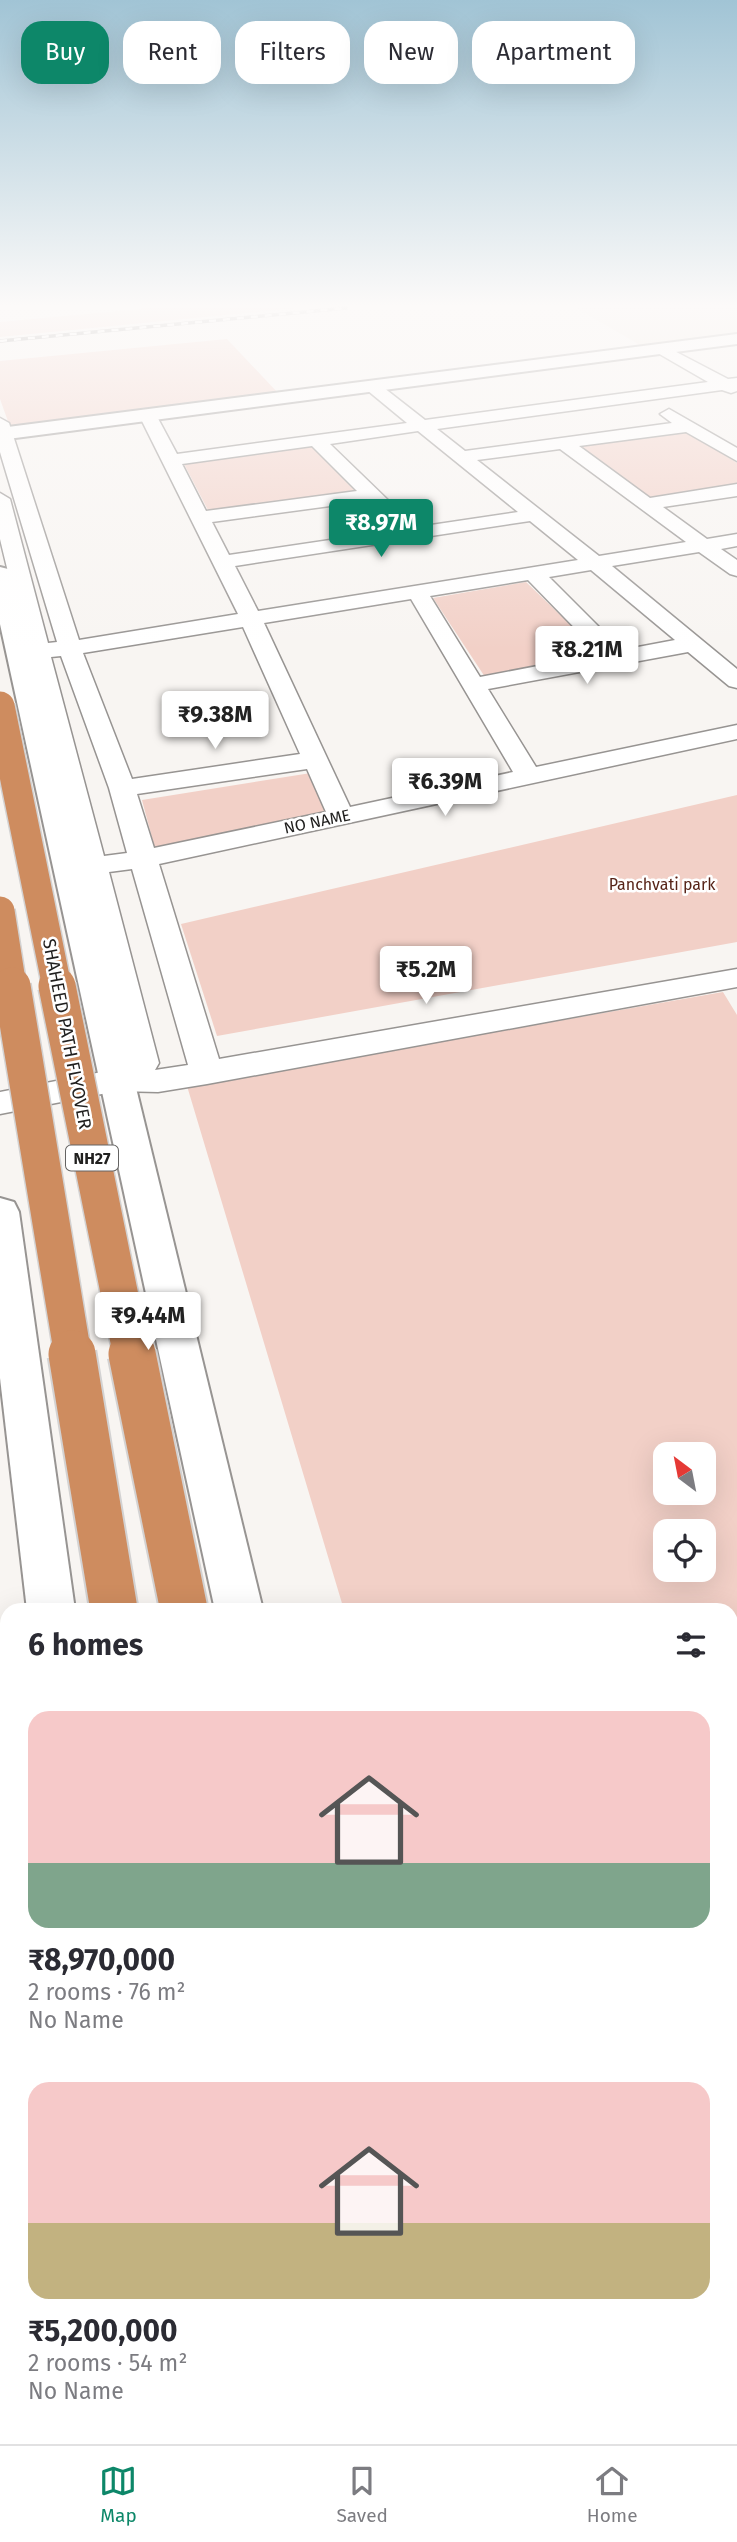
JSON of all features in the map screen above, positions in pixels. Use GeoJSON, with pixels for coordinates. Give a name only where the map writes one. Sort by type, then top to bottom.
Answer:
{"type":"FeatureCollection","features":[{"type":"Feature","properties":{"kind":"highway","name":"SHAHEED PATH FLYOVER"},"geometry":{"type":"LineString","coordinates":[[16,707],[183,1603]]}},
{"type":"Feature","properties":{"kind":"highway","name":"NH27"},"geometry":{"type":"LineString","coordinates":[[0,911],[113,1603]]}},
{"type":"Feature","properties":{"kind":"street"},"geometry":{"type":"LineString","coordinates":[[79,422],[1,430],[71,648],[122,788],[204,1063]]}},
{"type":"Feature","properties":{"kind":"street"},"geometry":{"type":"LineString","coordinates":[[151,422],[251,619],[341,816]]}},
{"type":"Feature","properties":{"kind":"street"},"geometry":{"type":"LineString","coordinates":[[418,422],[595,563],[737,681]]}},
{"type":"Feature","properties":{"kind":"street"},"geometry":{"type":"LineString","coordinates":[[170,460],[452,422]]}},
{"type":"Feature","properties":{"kind":"street"},"geometry":{"type":"LineString","coordinates":[[683,422],[737,456]]}},
{"type":"Feature","properties":{"kind":"street"},"geometry":{"type":"LineString","coordinates":[[462,457],[689,426]]}},
{"type":"Feature","properties":{"kind":"street"},"geometry":{"type":"LineString","coordinates":[[316,440],[412,533]]}},
{"type":"Feature","properties":{"kind":"street"},"geometry":{"type":"LineString","coordinates":[[563,443],[737,570]]}},
{"type":"Feature","properties":{"kind":"street"},"geometry":{"type":"LineString","coordinates":[[647,504],[737,490]]}},
{"type":"Feature","properties":{"kind":"street"},"geometry":{"type":"LineString","coordinates":[[200,518],[372,495]]}},
{"type":"Feature","properties":{"kind":"street"},"geometry":{"type":"LineString","coordinates":[[0,499],[40,651],[114,957],[130,1072],[238,1603]]}},
{"type":"Feature","properties":{"kind":"street"},"geometry":{"type":"LineString","coordinates":[[222,562],[534,515]]}},
{"type":"Feature","properties":{"kind":"street"},"geometry":{"type":"LineString","coordinates":[[40,651],[737,540]]}},
{"type":"Feature","properties":{"kind":"street"},"geometry":{"type":"LineString","coordinates":[[533,573],[617,658]]}},
{"type":"Feature","properties":{"kind":"street"},"geometry":{"type":"LineString","coordinates":[[0,574],[16,707],[130,1072]]}},
{"type":"Feature","properties":{"kind":"street"},"geometry":{"type":"LineString","coordinates":[[417,592],[528,776]]}},
{"type":"Feature","properties":{"kind":"street"},"geometry":{"type":"LineString","coordinates":[[473,685],[692,644]]}},
{"type":"Feature","properties":{"kind":"street","name":"NO NAME"},"geometry":{"type":"LineString","coordinates":[[93,866],[143,859],[737,732]]}},
{"type":"Feature","properties":{"kind":"street"},"geometry":{"type":"LineString","coordinates":[[122,788],[315,760]]}},
{"type":"Feature","properties":{"kind":"street"},"geometry":{"type":"LineString","coordinates":[[0,1103],[130,1072],[158,1081],[204,1063],[737,962]]}},
{"type":"Feature","properties":{"kind":"street"},"geometry":{"type":"LineString","coordinates":[[204,1063],[737,978]]}},
{"type":"Feature","properties":{"kind":"street"},"geometry":{"type":"LineString","coordinates":[[0,1212],[50,1603]]}},
{"type":"Feature","properties":{"kind":"green space"},"geometry":{"type":"Polygon","coordinates":[[[8,422],[50,422],[10,427],[8,422]]]}},
{"type":"Feature","properties":{"kind":"green space"},"geometry":{"type":"Polygon","coordinates":[[[685,430],[737,463],[737,486],[652,499],[577,445],[685,430]]]}},
{"type":"Feature","properties":{"kind":"green space"},"geometry":{"type":"Polygon","coordinates":[[[310,445],[356,492],[210,514],[183,462],[310,445]]]}},
{"type":"Feature","properties":{"kind":"green space"},"geometry":{"type":"Polygon","coordinates":[[[526,582],[604,657],[485,677],[433,598],[526,582]]]}},
{"type":"Feature","properties":{"kind":"green space"},"geometry":{"type":"Polygon","coordinates":[[[311,773],[325,812],[155,849],[142,800],[311,773]]]}},
{"type":"Feature","properties":{"kind":"green space","name":"Panchvati park"},"geometry":{"type":"Polygon","coordinates":[[[737,795],[737,942],[217,1036],[181,924],[737,795]]]}},
{"type":"Feature","properties":{"kind":"green space"},"geometry":{"type":"Polygon","coordinates":[[[723,992],[737,1015],[737,1603],[342,1603],[187,1086],[723,992]]]}}]}
